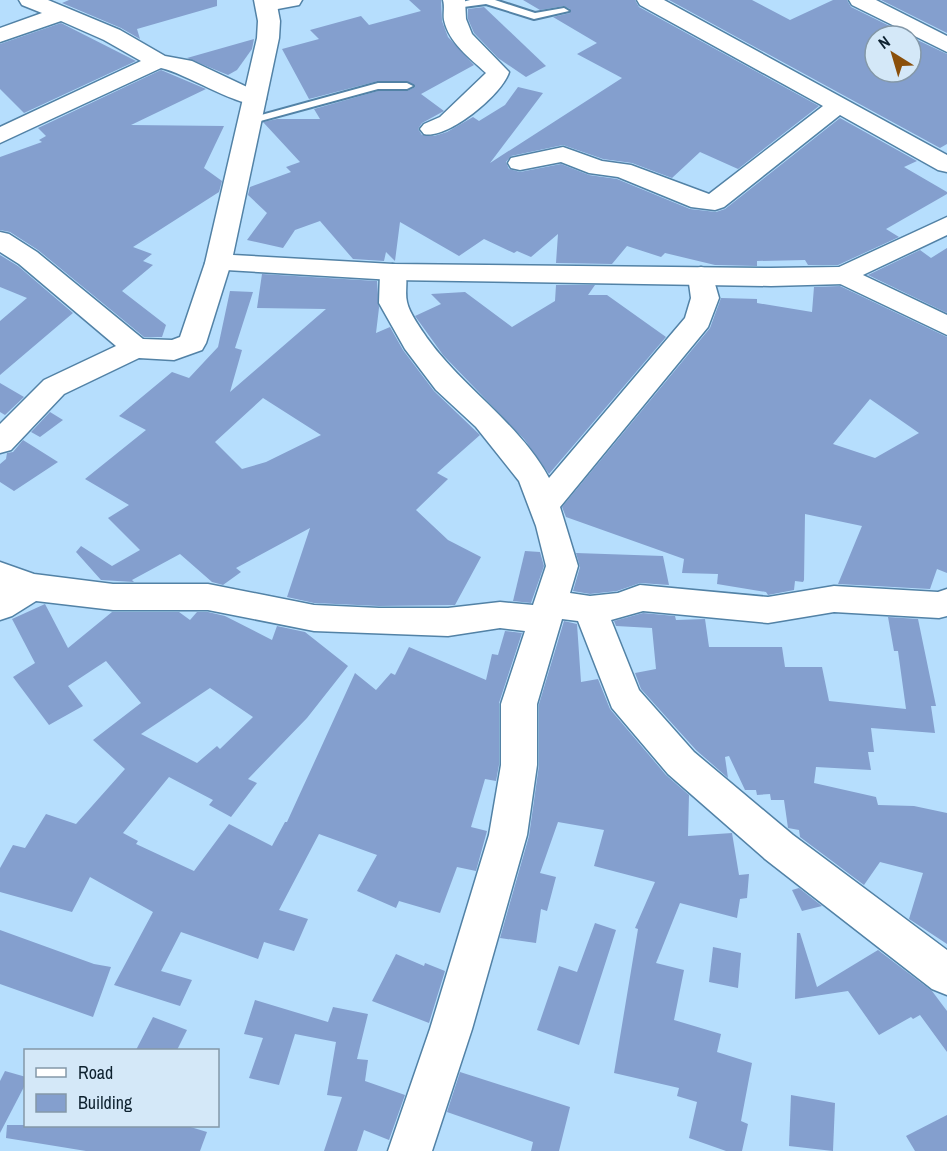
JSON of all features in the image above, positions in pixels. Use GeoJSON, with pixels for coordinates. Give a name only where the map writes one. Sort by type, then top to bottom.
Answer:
{"type":"FeatureCollection","features":[{"type":"Feature","properties":{"kind":"street"},"geometry":{"type":"LineString","coordinates":[[30,0],[112,35],[158,61],[184,66],[251,110]]}},
{"type":"Feature","properties":{"kind":"street"},"geometry":{"type":"LineString","coordinates":[[0,442],[54,387],[136,348],[174,350],[192,343],[218,263],[268,38],[266,3],[291,0]]}},
{"type":"Feature","properties":{"kind":"street"},"geometry":{"type":"LineString","coordinates":[[648,0],[947,165]]}},
{"type":"Feature","properties":{"kind":"street"},"geometry":{"type":"LineString","coordinates":[[860,0],[947,45]]}},
{"type":"Feature","properties":{"kind":"street"},"geometry":{"type":"LineString","coordinates":[[432,129],[448,122],[496,79],[498,72],[468,45],[459,32],[454,18],[455,3]]}},
{"type":"Feature","properties":{"kind":"street"},"geometry":{"type":"LineString","coordinates":[[0,35],[61,14]]}},
{"type":"Feature","properties":{"kind":"street"},"geometry":{"type":"LineString","coordinates":[[0,136],[158,61]]}},
{"type":"Feature","properties":{"kind":"street"},"geometry":{"type":"LineString","coordinates":[[520,163],[563,154],[598,168],[622,170],[700,202],[715,202],[837,106]]}},
{"type":"Feature","properties":{"kind":"street"},"geometry":{"type":"LineString","coordinates":[[218,263],[393,272],[701,276],[844,275],[947,225]]}},
{"type":"Feature","properties":{"kind":"street"},"geometry":{"type":"LineString","coordinates":[[0,240],[28,258],[136,348]]}},
{"type":"Feature","properties":{"kind":"street"},"geometry":{"type":"LineString","coordinates":[[393,272],[393,303],[415,342],[446,383],[487,420],[533,477],[552,526],[562,566],[519,704],[519,765],[508,835],[451,1029],[410,1151]]}},
{"type":"Feature","properties":{"kind":"street"},"geometry":{"type":"LineString","coordinates":[[844,275],[947,326]]}},
{"type":"Feature","properties":{"kind":"street"},"geometry":{"type":"LineString","coordinates":[[544,505],[698,321],[705,297],[701,276]]}},
{"type":"Feature","properties":{"kind":"street"},"geometry":{"type":"LineString","coordinates":[[0,575],[31,587],[113,597],[208,597],[314,618],[379,622],[448,622],[500,615],[590,609],[622,606],[640,598],[768,610],[834,599],[939,605],[947,602]]}},
{"type":"Feature","properties":{"kind":"street"},"geometry":{"type":"LineString","coordinates":[[0,607],[31,587]]}},
{"type":"Feature","properties":{"kind":"street"},"geometry":{"type":"LineString","coordinates":[[590,609],[625,698],[681,763],[779,847],[947,975]]}},
{"type":"Feature","properties":{"kind":"lane"},"geometry":{"type":"LineString","coordinates":[[455,3],[487,1],[534,16],[564,11]]}},
{"type":"Feature","properties":{"kind":"lane"},"geometry":{"type":"LineString","coordinates":[[251,110],[378,86],[407,87]]}},
{"type":"Feature","properties":{"kind":"building"},"geometry":{"type":"Polygon","coordinates":[[[69,0],[217,0],[217,6],[137,29],[140,39],[121,28],[62,3],[69,0]]]}},
{"type":"Feature","properties":{"kind":"building"},"geometry":{"type":"Polygon","coordinates":[[[409,0],[441,0],[442,21],[448,37],[474,65],[421,94],[444,111],[422,123],[418,129],[422,135],[434,136],[447,132],[473,117],[479,121],[505,105],[518,87],[543,93],[490,163],[622,78],[577,54],[597,43],[553,17],[570,13],[570,9],[564,6],[540,10],[523,0],[635,0],[639,7],[819,106],[738,169],[700,152],[672,178],[632,163],[603,159],[563,145],[511,156],[506,162],[509,169],[520,172],[561,164],[589,175],[617,179],[690,209],[716,212],[725,209],[840,118],[917,161],[904,167],[947,194],[886,229],[899,237],[838,265],[808,265],[805,260],[757,261],[757,266],[715,265],[665,253],[661,257],[627,246],[612,264],[556,263],[558,234],[531,257],[517,251],[514,253],[484,239],[459,256],[400,222],[395,261],[386,252],[384,261],[353,259],[320,221],[295,230],[283,248],[247,240],[267,213],[248,195],[250,187],[291,172],[286,167],[300,162],[263,122],[277,119],[320,119],[314,109],[378,91],[407,91],[415,87],[407,81],[378,81],[309,99],[282,49],[319,39],[310,30],[361,16],[369,25],[421,11],[409,0]]]}},
{"type":"Feature","properties":{"kind":"building"},"geometry":{"type":"Polygon","coordinates":[[[669,0],[752,0],[790,20],[833,0],[847,0],[851,7],[886,24],[863,24],[863,84],[923,84],[923,43],[947,54],[947,144],[940,148],[669,0]]]}},
{"type":"Feature","properties":{"kind":"building"},"geometry":{"type":"Polygon","coordinates":[[[881,0],[947,0],[947,33],[881,0]]]}},
{"type":"Feature","properties":{"kind":"building"},"geometry":{"type":"Polygon","coordinates":[[[484,7],[546,66],[526,77],[498,58],[474,33],[468,19],[468,9],[484,7]]]}},
{"type":"Feature","properties":{"kind":"building"},"geometry":{"type":"Polygon","coordinates":[[[61,23],[136,61],[24,113],[0,89],[0,44],[61,23]]]}},
{"type":"Feature","properties":{"kind":"building"},"geometry":{"type":"Polygon","coordinates":[[[254,39],[252,49],[237,70],[228,75],[187,58],[254,39]]]}},
{"type":"Feature","properties":{"kind":"building"},"geometry":{"type":"Polygon","coordinates":[[[161,70],[206,89],[131,125],[224,126],[204,168],[222,181],[219,192],[133,247],[152,254],[143,261],[153,265],[122,291],[166,325],[162,337],[144,337],[38,250],[10,232],[0,230],[0,157],[42,142],[39,140],[46,136],[38,128],[161,70]]]}},
{"type":"Feature","properties":{"kind":"building"},"geometry":{"type":"Polygon","coordinates":[[[947,248],[947,313],[868,275],[920,250],[931,258],[947,248]]]}},
{"type":"Feature","properties":{"kind":"building"},"geometry":{"type":"Polygon","coordinates":[[[0,255],[18,266],[73,313],[0,375],[0,321],[27,298],[0,287],[0,255]]]}},
{"type":"Feature","properties":{"kind":"building"},"geometry":{"type":"Polygon","coordinates":[[[262,274],[377,281],[379,308],[376,333],[390,327],[403,350],[434,391],[480,435],[437,473],[448,479],[416,510],[448,540],[481,557],[455,605],[379,606],[314,603],[287,597],[310,528],[236,568],[241,572],[223,585],[212,582],[180,554],[132,580],[134,582],[101,580],[76,552],[81,546],[112,566],[140,550],[108,518],[129,505],[85,479],[146,430],[119,416],[172,372],[189,378],[218,347],[230,291],[253,292],[235,348],[242,350],[230,392],[326,309],[257,308],[262,274]],[[263,398],[215,442],[242,469],[266,462],[321,435],[263,398]]]}},
{"type":"Feature","properties":{"kind":"building"},"geometry":{"type":"Polygon","coordinates":[[[556,285],[595,285],[588,295],[607,295],[666,337],[549,474],[524,439],[443,355],[415,316],[441,304],[431,294],[465,292],[512,327],[555,301],[556,285]]]}},
{"type":"Feature","properties":{"kind":"building"},"geometry":{"type":"Polygon","coordinates":[[[840,286],[947,337],[947,573],[937,569],[930,589],[838,584],[862,526],[805,514],[804,580],[803,582],[795,581],[794,590],[768,595],[766,592],[717,584],[718,574],[682,573],[684,559],[566,517],[562,507],[710,328],[721,298],[757,299],[757,303],[812,312],[814,287],[840,286]],[[870,399],[833,444],[875,458],[919,433],[870,399]]]}},
{"type":"Feature","properties":{"kind":"building"},"geometry":{"type":"Polygon","coordinates":[[[0,383],[24,397],[5,415],[0,412],[0,383]]]}},
{"type":"Feature","properties":{"kind":"building"},"geometry":{"type":"Polygon","coordinates":[[[50,412],[63,420],[40,437],[31,432],[50,412]]]}},
{"type":"Feature","properties":{"kind":"building"},"geometry":{"type":"Polygon","coordinates":[[[23,440],[58,462],[14,491],[0,482],[0,464],[6,459],[7,453],[13,452],[23,440]]]}},
{"type":"Feature","properties":{"kind":"building"},"geometry":{"type":"Polygon","coordinates":[[[525,551],[540,552],[544,566],[531,603],[513,601],[525,551]]]}},
{"type":"Feature","properties":{"kind":"building"},"geometry":{"type":"Polygon","coordinates":[[[576,553],[663,556],[669,585],[640,583],[617,591],[590,594],[573,591],[580,567],[576,553]]]}},
{"type":"Feature","properties":{"kind":"building"},"geometry":{"type":"Polygon","coordinates":[[[45,604],[68,648],[112,612],[179,612],[190,620],[197,612],[208,612],[225,616],[272,640],[277,626],[305,632],[348,666],[307,718],[248,779],[257,783],[231,817],[209,805],[213,800],[169,777],[123,833],[138,841],[136,844],[194,871],[229,824],[272,846],[287,822],[355,673],[376,690],[391,673],[395,675],[409,647],[486,680],[492,654],[498,655],[505,631],[522,633],[499,703],[499,765],[496,781],[485,779],[471,827],[487,831],[476,871],[457,867],[440,913],[399,901],[396,908],[357,891],[377,855],[319,834],[279,910],[308,919],[294,951],[264,942],[258,959],[181,932],[161,971],[192,980],[180,1006],[114,985],[153,912],[90,877],[72,912],[0,892],[0,868],[13,845],[25,848],[46,814],[76,824],[125,769],[93,740],[141,703],[106,661],[68,686],[83,706],[49,725],[13,677],[35,663],[12,619],[45,604]],[[210,688],[141,734],[197,763],[217,746],[220,749],[253,717],[210,688]]]}},
{"type":"Feature","properties":{"kind":"building"},"geometry":{"type":"Polygon","coordinates":[[[643,613],[675,616],[676,620],[705,619],[709,647],[782,647],[785,667],[822,667],[829,701],[906,709],[898,651],[894,651],[888,617],[918,619],[936,706],[931,706],[935,733],[871,728],[874,752],[868,752],[871,770],[816,767],[814,783],[876,797],[878,805],[914,806],[947,813],[947,944],[909,919],[923,873],[880,862],[864,885],[800,837],[799,830],[788,828],[784,800],[771,800],[770,794],[757,795],[756,790],[745,790],[729,756],[725,757],[728,778],[696,750],[641,689],[635,673],[656,669],[652,628],[616,626],[614,621],[643,613]]]}},
{"type":"Feature","properties":{"kind":"building"},"geometry":{"type":"Polygon","coordinates":[[[564,621],[577,624],[581,682],[598,679],[610,709],[666,775],[689,795],[688,836],[732,833],[739,875],[749,874],[747,898],[740,899],[737,918],[680,903],[656,963],[684,970],[674,1020],[721,1034],[717,1052],[752,1063],[741,1121],[748,1124],[742,1151],[726,1151],[689,1138],[697,1102],[677,1096],[679,1088],[614,1073],[638,929],[635,928],[655,882],[594,866],[604,830],[558,822],[540,873],[556,877],[547,911],[541,909],[536,943],[500,938],[529,836],[539,765],[539,704],[564,621]]]}},
{"type":"Feature","properties":{"kind":"building"},"geometry":{"type":"Polygon","coordinates":[[[799,888],[822,906],[802,911],[792,890],[799,888]]]}},
{"type":"Feature","properties":{"kind":"building"},"geometry":{"type":"Polygon","coordinates":[[[595,923],[616,930],[579,1045],[537,1030],[559,966],[577,972],[595,923]]]}},
{"type":"Feature","properties":{"kind":"building"},"geometry":{"type":"Polygon","coordinates":[[[0,930],[94,964],[111,967],[93,1017],[0,984],[0,930]]]}},
{"type":"Feature","properties":{"kind":"building"},"geometry":{"type":"Polygon","coordinates":[[[797,933],[800,933],[817,987],[878,950],[932,991],[947,1011],[947,1052],[920,1015],[913,1019],[911,1017],[879,1035],[848,991],[795,999],[797,933]]]}},
{"type":"Feature","properties":{"kind":"building"},"geometry":{"type":"Polygon","coordinates":[[[713,947],[741,953],[738,988],[709,982],[713,947]]]}},
{"type":"Feature","properties":{"kind":"building"},"geometry":{"type":"Polygon","coordinates":[[[396,954],[424,966],[425,963],[445,971],[429,1023],[372,1001],[396,954]]]}},
{"type":"Feature","properties":{"kind":"building"},"geometry":{"type":"Polygon","coordinates":[[[255,1000],[328,1022],[333,1007],[368,1014],[357,1059],[368,1060],[365,1081],[405,1095],[389,1140],[364,1130],[357,1151],[324,1151],[342,1097],[327,1095],[336,1042],[295,1034],[279,1085],[249,1078],[263,1038],[244,1034],[255,1000]]]}},
{"type":"Feature","properties":{"kind":"building"},"geometry":{"type":"Polygon","coordinates":[[[153,1017],[187,1030],[178,1049],[137,1049],[153,1017]]]}},
{"type":"Feature","properties":{"kind":"building"},"geometry":{"type":"Polygon","coordinates":[[[5,1071],[24,1076],[24,1087],[0,1133],[0,1081],[5,1071]]]}},
{"type":"Feature","properties":{"kind":"building"},"geometry":{"type":"Polygon","coordinates":[[[460,1072],[570,1107],[559,1151],[531,1151],[533,1142],[447,1112],[460,1072]]]}},
{"type":"Feature","properties":{"kind":"building"},"geometry":{"type":"Polygon","coordinates":[[[791,1095],[835,1103],[833,1151],[789,1146],[791,1095]]]}},
{"type":"Feature","properties":{"kind":"building"},"geometry":{"type":"Polygon","coordinates":[[[947,1115],[947,1151],[915,1151],[906,1136],[947,1115]]]}},
{"type":"Feature","properties":{"kind":"building"},"geometry":{"type":"Polygon","coordinates":[[[7,1125],[24,1125],[24,1127],[191,1127],[207,1132],[200,1151],[86,1151],[6,1138],[7,1125]]]}}]}
